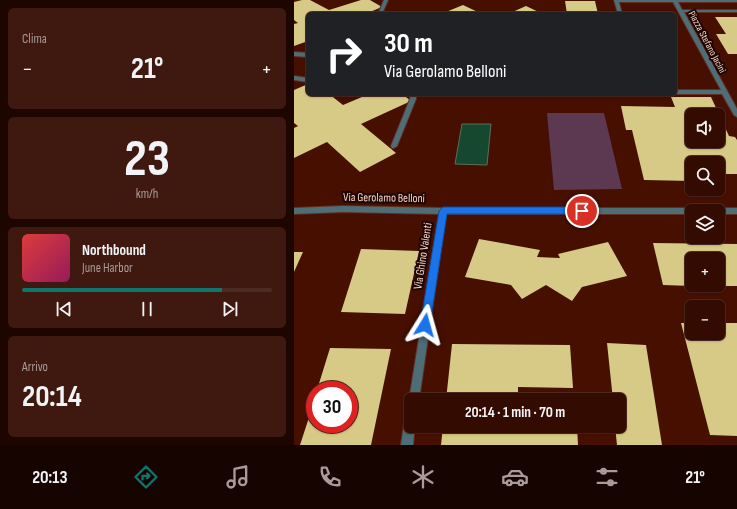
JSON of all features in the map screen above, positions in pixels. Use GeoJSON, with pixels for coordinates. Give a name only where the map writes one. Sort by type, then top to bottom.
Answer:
{"type":"FeatureCollection","features":[{"type":"Feature","properties":{"kind":"street"},"geometry":{"type":"LineString","coordinates":[[381,12],[386,0]]}},
{"type":"Feature","properties":{"kind":"street","name":"Piazza Stefano Jacini"},"geometry":{"type":"LineString","coordinates":[[619,12],[616,1],[675,1],[724,92],[677,92]]}},
{"type":"Feature","properties":{"kind":"street"},"geometry":{"type":"LineString","coordinates":[[675,1],[737,1]]}},
{"type":"Feature","properties":{"kind":"street"},"geometry":{"type":"LineString","coordinates":[[681,11],[737,11]]}},
{"type":"Feature","properties":{"kind":"street"},"geometry":{"type":"LineString","coordinates":[[294,54],[306,55]]}},
{"type":"Feature","properties":{"kind":"street"},"geometry":{"type":"LineString","coordinates":[[294,78],[306,80]]}},
{"type":"Feature","properties":{"kind":"street"},"geometry":{"type":"LineString","coordinates":[[724,92],[737,115]]}},
{"type":"Feature","properties":{"kind":"street"},"geometry":{"type":"LineString","coordinates":[[394,146],[413,96]]}},
{"type":"Feature","properties":{"kind":"street","name":"Via Gerolamo Belloni"},"geometry":{"type":"LineString","coordinates":[[294,212],[343,209],[443,211],[737,211]]}},
{"type":"Feature","properties":{"kind":"street","name":"Via Ghino Valenti"},"geometry":{"type":"LineString","coordinates":[[415,393],[443,211]]}},
{"type":"Feature","properties":{"kind":"street"},"geometry":{"type":"LineString","coordinates":[[407,445],[409,433]]}},
{"type":"Feature","properties":{"kind":"shaded area"},"geometry":{"type":"Polygon","coordinates":[[[547,113],[604,113],[622,189],[554,190],[547,113]]]}},
{"type":"Feature","properties":{"kind":"shaded area"},"geometry":{"type":"Polygon","coordinates":[[[462,124],[491,124],[487,165],[455,164],[462,124]]]}},
{"type":"Feature","properties":{"kind":"building"},"geometry":{"type":"Polygon","coordinates":[[[310,0],[329,10],[361,0],[370,0],[382,7],[370,12],[306,12],[306,42],[294,46],[294,24],[298,23],[294,20],[294,2],[310,0]]]}},
{"type":"Feature","properties":{"kind":"building"},"geometry":{"type":"Polygon","coordinates":[[[565,1],[595,1],[598,12],[567,12],[565,1]]]}},
{"type":"Feature","properties":{"kind":"building"},"geometry":{"type":"Polygon","coordinates":[[[463,5],[478,12],[446,12],[463,5]]]}},
{"type":"Feature","properties":{"kind":"building"},"geometry":{"type":"Polygon","coordinates":[[[526,6],[539,12],[512,12],[526,6]]]}},
{"type":"Feature","properties":{"kind":"building"},"geometry":{"type":"Polygon","coordinates":[[[715,17],[737,17],[737,54],[728,54],[716,34],[726,34],[715,17]]]}},
{"type":"Feature","properties":{"kind":"building"},"geometry":{"type":"Polygon","coordinates":[[[306,85],[306,96],[332,96],[343,105],[364,96],[405,96],[411,101],[361,124],[396,153],[360,172],[327,142],[294,158],[294,128],[298,126],[294,123],[294,90],[306,85]]]}},
{"type":"Feature","properties":{"kind":"building"},"geometry":{"type":"Polygon","coordinates":[[[671,97],[711,97],[716,108],[685,108],[685,148],[725,148],[725,127],[729,136],[735,137],[737,140],[737,174],[725,174],[725,156],[685,156],[685,181],[644,180],[632,130],[626,130],[621,106],[675,107],[671,97]]]}},
{"type":"Feature","properties":{"kind":"building"},"geometry":{"type":"Polygon","coordinates":[[[479,239],[540,250],[537,257],[560,258],[558,254],[608,242],[627,276],[582,287],[572,301],[546,285],[522,299],[511,285],[465,277],[479,239]]]}},
{"type":"Feature","properties":{"kind":"building"},"geometry":{"type":"Polygon","coordinates":[[[653,243],[737,244],[737,286],[725,286],[725,252],[685,252],[685,286],[663,285],[653,243]]]}},
{"type":"Feature","properties":{"kind":"building"},"geometry":{"type":"Polygon","coordinates":[[[361,249],[419,251],[405,314],[341,312],[361,249]]]}},
{"type":"Feature","properties":{"kind":"building"},"geometry":{"type":"Polygon","coordinates":[[[294,252],[303,252],[294,272],[294,252]]]}},
{"type":"Feature","properties":{"kind":"building"},"geometry":{"type":"Polygon","coordinates":[[[681,323],[685,323],[685,338],[681,323]]]}},
{"type":"Feature","properties":{"kind":"building"},"geometry":{"type":"Polygon","coordinates":[[[725,323],[737,323],[737,436],[710,435],[685,340],[725,340],[725,323]]]}},
{"type":"Feature","properties":{"kind":"building"},"geometry":{"type":"Polygon","coordinates":[[[607,343],[646,345],[662,445],[617,445],[616,433],[626,433],[626,393],[612,393],[607,343]]]}},
{"type":"Feature","properties":{"kind":"building"},"geometry":{"type":"Polygon","coordinates":[[[452,344],[570,345],[573,388],[518,387],[518,393],[447,393],[452,344]]]}},
{"type":"Feature","properties":{"kind":"building"},"geometry":{"type":"Polygon","coordinates":[[[330,348],[391,349],[371,445],[300,445],[306,427],[306,433],[358,433],[358,381],[320,381],[330,348]]]}},
{"type":"Feature","properties":{"kind":"building"},"geometry":{"type":"Polygon","coordinates":[[[442,433],[577,433],[578,445],[441,445],[442,433]]]}},
{"type":"Feature","properties":{"kind":"route"},"geometry":{"type":"LineString","coordinates":[[425,325],[443,211],[582,211]]}}]}
